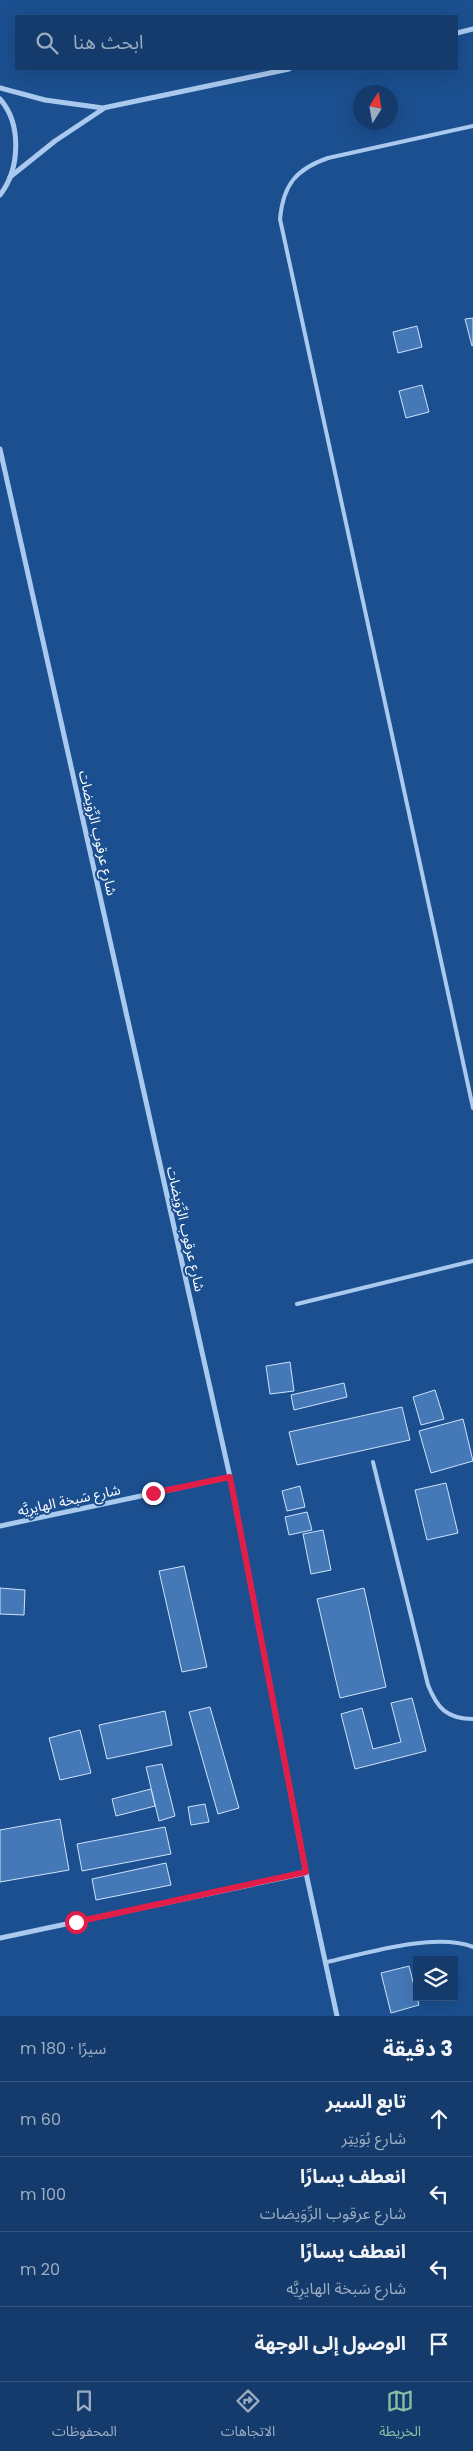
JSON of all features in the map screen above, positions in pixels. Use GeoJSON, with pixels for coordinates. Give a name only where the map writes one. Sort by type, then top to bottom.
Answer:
{"type":"FeatureCollection","features":[{"type":"Feature","properties":{"kind":"street"},"geometry":{"type":"LineString","coordinates":[[458,33],[473,29]]}},
{"type":"Feature","properties":{"kind":"street"},"geometry":{"type":"LineString","coordinates":[[0,88],[45,100],[103,108],[284,70]]}},
{"type":"Feature","properties":{"kind":"street"},"geometry":{"type":"LineString","coordinates":[[0,98],[14,127],[16,152],[10,177],[0,195]]}},
{"type":"Feature","properties":{"kind":"street"},"geometry":{"type":"LineString","coordinates":[[10,177],[63,135],[103,108]]}},
{"type":"Feature","properties":{"kind":"street","name":"شارع عرقوب الرِّوَيضات"},"geometry":{"type":"LineString","coordinates":[[0,449],[230,1477],[306,1872],[327,1962],[337,2016]]}},
{"type":"Feature","properties":{"kind":"street","name":"شارع سَبخة الهايرِيَّه"},"geometry":{"type":"LineString","coordinates":[[0,1526],[230,1477]]}},
{"type":"Feature","properties":{"kind":"street"},"geometry":{"type":"LineString","coordinates":[[0,1938],[306,1872]]}},
{"type":"Feature","properties":{"kind":"lane"},"geometry":{"type":"LineString","coordinates":[[473,126],[328,158],[312,164],[298,174],[288,187],[282,202],[280,219],[473,1108]]}},
{"type":"Feature","properties":{"kind":"lane"},"geometry":{"type":"LineString","coordinates":[[297,1304],[473,1261]]}},
{"type":"Feature","properties":{"kind":"lane"},"geometry":{"type":"LineString","coordinates":[[373,1462],[428,1684],[434,1700],[446,1712],[461,1719],[473,1719]]}},
{"type":"Feature","properties":{"kind":"lane"},"geometry":{"type":"LineString","coordinates":[[327,1962],[432,1941],[452,1941],[473,1947]]}},
{"type":"Feature","properties":{"kind":"building"},"geometry":{"type":"Polygon","coordinates":[[[473,318],[473,345],[472,346],[465,319],[473,318]]]}},
{"type":"Feature","properties":{"kind":"building"},"geometry":{"type":"Polygon","coordinates":[[[417,326],[422,347],[398,353],[393,332],[417,326]]]}},
{"type":"Feature","properties":{"kind":"building"},"geometry":{"type":"Polygon","coordinates":[[[422,385],[429,412],[406,418],[399,391],[422,385]]]}},
{"type":"Feature","properties":{"kind":"building"},"geometry":{"type":"Polygon","coordinates":[[[290,1362],[294,1391],[270,1394],[266,1366],[290,1362]]]}},
{"type":"Feature","properties":{"kind":"building"},"geometry":{"type":"Polygon","coordinates":[[[344,1383],[347,1397],[294,1410],[291,1395],[344,1383]]]}},
{"type":"Feature","properties":{"kind":"building"},"geometry":{"type":"Polygon","coordinates":[[[435,1390],[444,1419],[421,1425],[413,1397],[435,1390]]]}},
{"type":"Feature","properties":{"kind":"building"},"geometry":{"type":"Polygon","coordinates":[[[402,1407],[410,1440],[297,1465],[289,1432],[402,1407]]]}},
{"type":"Feature","properties":{"kind":"building"},"geometry":{"type":"Polygon","coordinates":[[[463,1419],[473,1461],[431,1473],[419,1431],[463,1419]]]}},
{"type":"Feature","properties":{"kind":"building"},"geometry":{"type":"Polygon","coordinates":[[[446,1483],[458,1533],[427,1540],[415,1490],[446,1483]]]}},
{"type":"Feature","properties":{"kind":"building"},"geometry":{"type":"Polygon","coordinates":[[[300,1486],[305,1507],[287,1511],[282,1491],[300,1486]]]}},
{"type":"Feature","properties":{"kind":"building"},"geometry":{"type":"Polygon","coordinates":[[[307,1512],[312,1530],[289,1535],[285,1517],[307,1512]]]}},
{"type":"Feature","properties":{"kind":"building"},"geometry":{"type":"Polygon","coordinates":[[[323,1530],[331,1570],[311,1574],[303,1534],[323,1530]]]}},
{"type":"Feature","properties":{"kind":"building"},"geometry":{"type":"Polygon","coordinates":[[[184,1566],[207,1667],[182,1672],[159,1571],[184,1566]]]}},
{"type":"Feature","properties":{"kind":"building"},"geometry":{"type":"Polygon","coordinates":[[[0,1588],[25,1590],[24,1615],[0,1614],[0,1588]]]}},
{"type":"Feature","properties":{"kind":"building"},"geometry":{"type":"Polygon","coordinates":[[[364,1588],[386,1687],[340,1698],[317,1599],[364,1588]]]}},
{"type":"Feature","properties":{"kind":"building"},"geometry":{"type":"Polygon","coordinates":[[[412,1698],[426,1751],[355,1769],[341,1714],[362,1708],[373,1749],[401,1742],[391,1703],[412,1698]]]}},
{"type":"Feature","properties":{"kind":"building"},"geometry":{"type":"Polygon","coordinates":[[[210,1707],[239,1808],[218,1814],[189,1712],[210,1707]]]}},
{"type":"Feature","properties":{"kind":"building"},"geometry":{"type":"Polygon","coordinates":[[[165,1711],[172,1745],[107,1759],[99,1725],[165,1711]]]}},
{"type":"Feature","properties":{"kind":"building"},"geometry":{"type":"Polygon","coordinates":[[[80,1730],[91,1773],[60,1780],[49,1738],[80,1730]]]}},
{"type":"Feature","properties":{"kind":"building"},"geometry":{"type":"Polygon","coordinates":[[[162,1764],[175,1816],[159,1821],[146,1767],[162,1764]]]}},
{"type":"Feature","properties":{"kind":"building"},"geometry":{"type":"Polygon","coordinates":[[[151,1789],[155,1806],[116,1816],[112,1799],[151,1789]]]}},
{"type":"Feature","properties":{"kind":"building"},"geometry":{"type":"Polygon","coordinates":[[[205,1804],[209,1822],[191,1825],[188,1807],[205,1804]]]}},
{"type":"Feature","properties":{"kind":"building"},"geometry":{"type":"Polygon","coordinates":[[[60,1819],[69,1870],[0,1882],[0,1830],[60,1819]]]}},
{"type":"Feature","properties":{"kind":"building"},"geometry":{"type":"Polygon","coordinates":[[[165,1827],[171,1854],[82,1871],[77,1844],[165,1827]]]}},
{"type":"Feature","properties":{"kind":"building"},"geometry":{"type":"Polygon","coordinates":[[[166,1863],[171,1885],[96,1900],[92,1879],[166,1863]]]}},
{"type":"Feature","properties":{"kind":"building"},"geometry":{"type":"Polygon","coordinates":[[[409,1966],[413,1982],[413,2001],[418,2001],[419,2005],[391,2013],[381,1973],[409,1966]]]}},
{"type":"Feature","properties":{"kind":"route"},"geometry":{"type":"LineString","coordinates":[[76,1922],[306,1872],[230,1477],[153,1493]]}}]}
